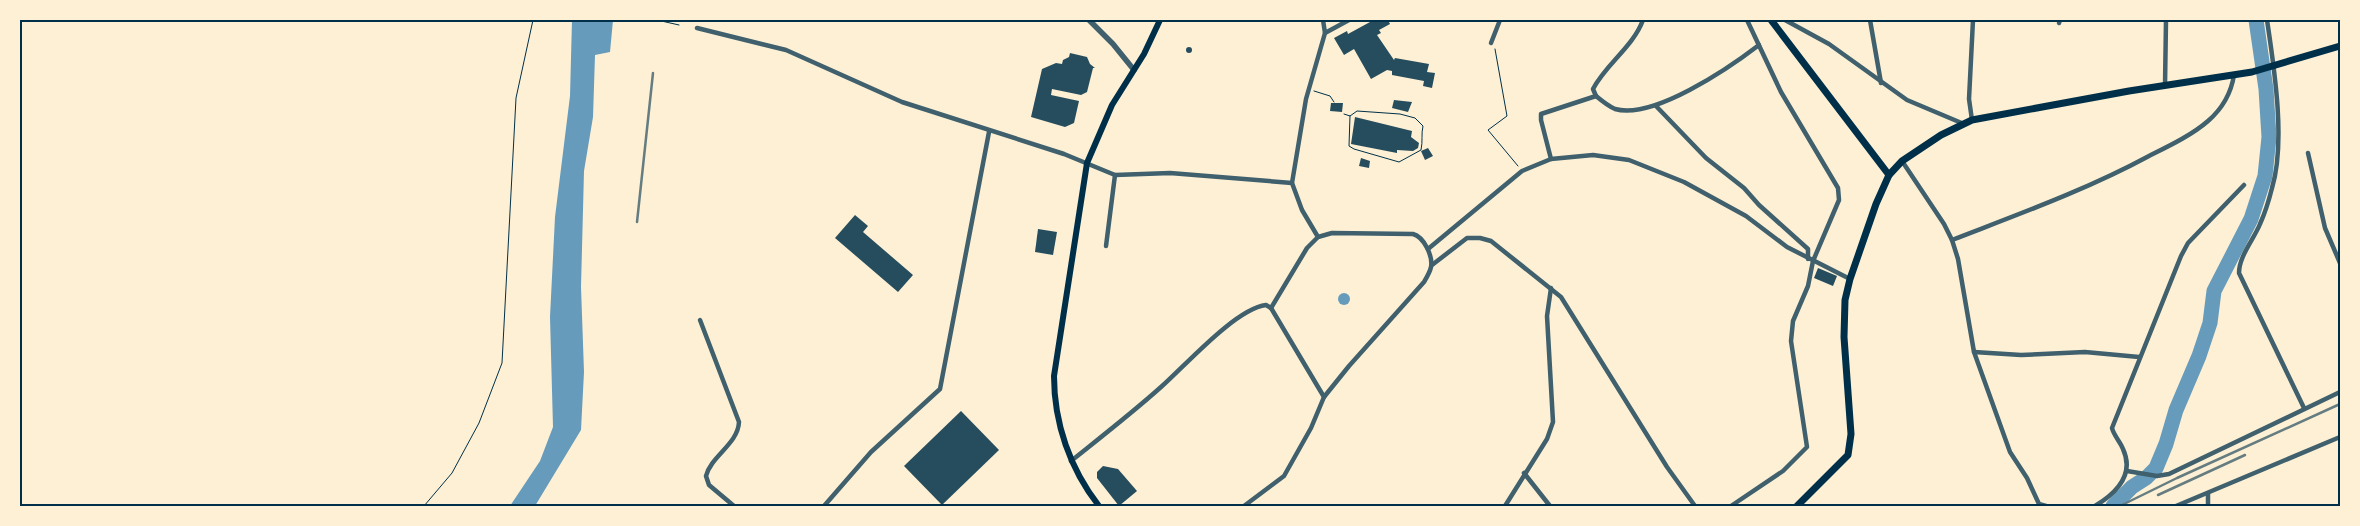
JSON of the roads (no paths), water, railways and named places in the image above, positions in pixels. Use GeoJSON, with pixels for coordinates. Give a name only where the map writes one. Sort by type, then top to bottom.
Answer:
{"type":"FeatureCollection","features":[{"type":"Feature","properties":{"kind":"main road"},"geometry":{"type":"LineString","coordinates":[[1099,506],[1071,461],[1060,428],[1054,376],[1087,163],[1112,105],[1154,36],[1160,20]]}},
{"type":"Feature","properties":{"kind":"main road"},"geometry":{"type":"LineString","coordinates":[[1771,20],[1889,175]]}},
{"type":"Feature","properties":{"kind":"main road"},"geometry":{"type":"LineString","coordinates":[[1798,506],[1848,455],[1850,445],[1844,324],[1845,300],[1850,279],[1876,204],[1889,175],[1902,161],[1941,135],[1972,120],[2272,68],[2340,46]]}},
{"type":"Feature","properties":{"kind":"street"},"geometry":{"type":"LineString","coordinates":[[1090,20],[1134,70]]}},
{"type":"Feature","properties":{"kind":"street"},"geometry":{"type":"LineString","coordinates":[[1318,237],[1302,210],[1292,183],[1309,90],[1325,33],[1323,20]]}},
{"type":"Feature","properties":{"kind":"street"},"geometry":{"type":"LineString","coordinates":[[1325,33],[1349,20]]}},
{"type":"Feature","properties":{"kind":"street"},"geometry":{"type":"LineString","coordinates":[[1491,43],[1492,36],[1500,20]]}},
{"type":"Feature","properties":{"kind":"street"},"geometry":{"type":"LineString","coordinates":[[1642,20],[1628,46],[1597,81],[1593,89],[1596,96],[1616,109],[1635,110],[1656,106],[1733,65],[1759,45]]}},
{"type":"Feature","properties":{"kind":"street"},"geometry":{"type":"LineString","coordinates":[[1747,20],[1781,92],[1838,188],[1839,200],[1810,260]]}},
{"type":"Feature","properties":{"kind":"street"},"geometry":{"type":"LineString","coordinates":[[1785,20],[1829,44],[1907,100],[1964,124]]}},
{"type":"Feature","properties":{"kind":"street"},"geometry":{"type":"LineString","coordinates":[[1870,20],[1881,83]]}},
{"type":"Feature","properties":{"kind":"street"},"geometry":{"type":"LineString","coordinates":[[1972,120],[1969,99],[1973,20]]}},
{"type":"Feature","properties":{"kind":"street"},"geometry":{"type":"LineString","coordinates":[[2165,86],[2166,20]]}},
{"type":"Feature","properties":{"kind":"street"},"geometry":{"type":"LineString","coordinates":[[2267,20],[2277,136],[2274,180],[2260,224],[2241,264],[2239,273],[2304,408]]}},
{"type":"Feature","properties":{"kind":"street"},"geometry":{"type":"LineString","coordinates":[[697,28],[786,50],[902,102],[989,132],[1064,154],[1115,175],[1170,173],[1292,183]]}},
{"type":"Feature","properties":{"kind":"street"},"geometry":{"type":"LineString","coordinates":[[1952,240],[2112,176],[2171,144],[2208,122],[2225,102],[2232,90],[2234,75]]}},
{"type":"Feature","properties":{"kind":"street"},"geometry":{"type":"LineString","coordinates":[[1552,159],[1540,120],[1541,114],[1596,96]]}},
{"type":"Feature","properties":{"kind":"street"},"geometry":{"type":"LineString","coordinates":[[1656,106],[1706,158],[1744,188],[1759,205],[1808,249],[1810,260],[1808,286],[1793,321],[1791,341],[1807,447],[1783,471],[1731,506]]}},
{"type":"Feature","properties":{"kind":"street"},"geometry":{"type":"LineString","coordinates":[[824,506],[871,452],[940,389],[989,132]]}},
{"type":"Feature","properties":{"kind":"street"},"geometry":{"type":"LineString","coordinates":[[2308,153],[2325,228],[2340,263]]}},
{"type":"Feature","properties":{"kind":"street"},"geometry":{"type":"LineString","coordinates":[[1428,248],[1522,171],[1552,159],[1593,156],[1612,157],[1629,160],[1656,169],[1713,197],[1810,260],[1850,279]]}},
{"type":"Feature","properties":{"kind":"street"},"geometry":{"type":"LineString","coordinates":[[1902,161],[1944,224],[1952,240],[1958,260],[1974,352],[2010,452],[2027,478],[2039,504],[2046,506]]}},
{"type":"Feature","properties":{"kind":"street"},"geometry":{"type":"LineString","coordinates":[[1106,246],[1115,175]]}},
{"type":"Feature","properties":{"kind":"street"},"geometry":{"type":"LineString","coordinates":[[2095,506],[2110,498],[2122,483],[2127,471],[2123,448],[2112,428],[2181,256],[2188,243],[2244,185]]}},
{"type":"Feature","properties":{"kind":"street"},"geometry":{"type":"LineString","coordinates":[[1272,308],[1308,248],[1318,237],[1332,233],[1413,234],[1421,238],[1428,248],[1432,265]]}},
{"type":"Feature","properties":{"kind":"street"},"geometry":{"type":"LineString","coordinates":[[1244,506],[1284,476],[1311,428],[1324,397],[1424,282],[1432,265],[1467,238],[1480,238],[1491,241],[1551,288],[1568,306],[1667,467],[1695,506]]}},
{"type":"Feature","properties":{"kind":"street"},"geometry":{"type":"LineString","coordinates":[[1505,506],[1546,438],[1553,422],[1547,316],[1551,288]]}},
{"type":"Feature","properties":{"kind":"street"},"geometry":{"type":"LineString","coordinates":[[1071,461],[1160,388],[1229,326],[1251,309],[1266,305],[1272,308],[1324,397]]}},
{"type":"Feature","properties":{"kind":"street"},"geometry":{"type":"LineString","coordinates":[[700,320],[739,422],[737,432],[708,468],[706,476],[709,485],[734,506]]}},
{"type":"Feature","properties":{"kind":"street"},"geometry":{"type":"LineString","coordinates":[[1974,352],[2021,355],[2085,352],[2139,357]]}},
{"type":"Feature","properties":{"kind":"street"},"geometry":{"type":"LineString","coordinates":[[2127,471],[2157,476],[2169,474],[2340,392]]}},
{"type":"Feature","properties":{"kind":"street"},"geometry":{"type":"LineString","coordinates":[[2176,506],[2338,437],[2340,445]]}},
{"type":"Feature","properties":{"kind":"street"},"geometry":{"type":"LineString","coordinates":[[1524,473],[1550,506]]}},
{"type":"Feature","properties":{"kind":"street"},"geometry":{"type":"LineString","coordinates":[[2208,493],[2208,506]]}},
{"type":"Feature","properties":{"kind":"water"},"geometry":{"type":"Polygon","coordinates":[[[572,20],[613,20],[610,52],[595,55],[593,117],[584,171],[581,287],[584,372],[581,430],[535,506],[510,506],[540,461],[553,427],[550,317],[555,217],[570,96],[572,20]]]}},
{"type":"Feature","properties":{"kind":"water"},"geometry":{"type":"Polygon","coordinates":[[[1342,293],[1346,293],[1350,299],[1346,305],[1342,305],[1338,301],[1338,297],[1342,293]]]}},
{"type":"Feature","properties":{"kind":"waterway"},"geometry":{"type":"LineString","coordinates":[[2113,506],[2132,487],[2146,478],[2156,468],[2210,323],[2214,291],[2251,219],[2265,176],[2269,137],[2266,89],[2256,20]]}},
{"type":"Feature","properties":{"kind":"railway"},"geometry":{"type":"LineString","coordinates":[[637,222],[653,73]]}},
{"type":"Feature","properties":{"kind":"railway"},"geometry":{"type":"LineString","coordinates":[[2120,506],[2340,404]]}},
{"type":"Feature","properties":{"kind":"railway"},"geometry":{"type":"LineString","coordinates":[[2158,495],[2245,455]]}}]}
